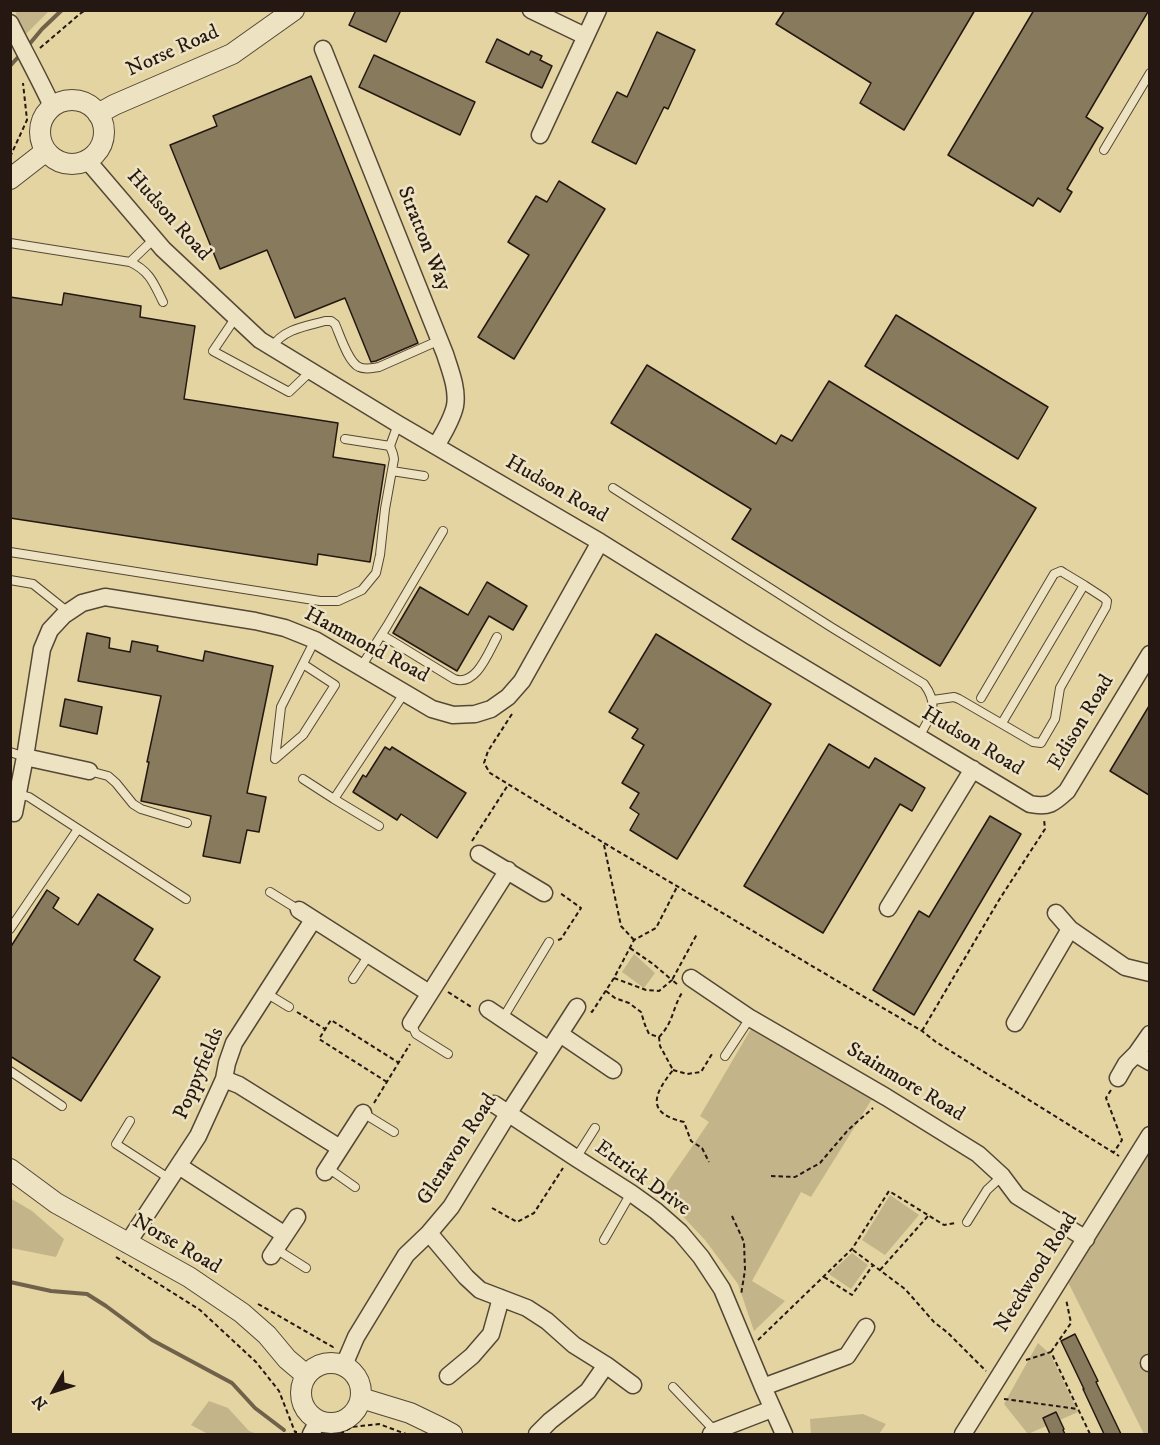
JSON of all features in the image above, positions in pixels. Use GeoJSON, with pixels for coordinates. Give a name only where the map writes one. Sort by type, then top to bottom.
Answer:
{"type":"FeatureCollection","features":[{"type":"Feature","properties":{"kind":"street"},"geometry":{"type":"LineString","coordinates":[[531,10],[585,36]]}},
{"type":"Feature","properties":{"kind":"street"},"geometry":{"type":"LineString","coordinates":[[540,135],[598,10]]}},
{"type":"Feature","properties":{"kind":"street","name":"Norse Road"},"geometry":{"type":"LineString","coordinates":[[99,114],[114,105],[232,54],[293,11]]}},
{"type":"Feature","properties":{"kind":"street"},"geometry":{"type":"LineString","coordinates":[[10,23],[52,106]]}},
{"type":"Feature","properties":{"kind":"street","name":"Stratton Way"},"geometry":{"type":"LineString","coordinates":[[323,49],[440,340],[454,381],[455,405],[447,427],[436,446]]}},
{"type":"Feature","properties":{"kind":"street"},"geometry":{"type":"LineString","coordinates":[[74,99],[84,102],[99,114],[103,124],[103,138],[99,149],[87,160],[77,164],[63,163],[46,151],[40,139],[40,126],[52,106],[74,99]]}},
{"type":"Feature","properties":{"kind":"street"},"geometry":{"type":"LineString","coordinates":[[10,179],[46,151]]}},
{"type":"Feature","properties":{"kind":"street","name":"Hudson Road"},"geometry":{"type":"LineString","coordinates":[[87,160],[162,249],[260,340],[600,542],[1030,804],[1044,807]]}},
{"type":"Feature","properties":{"kind":"street","name":"Hammond Road"},"geometry":{"type":"LineString","coordinates":[[15,813],[18,794],[18,754],[42,649],[50,630],[68,612],[82,603],[105,597],[255,621],[285,628],[315,640],[432,708],[453,715],[475,714],[491,709],[508,697],[522,681],[600,542]]}},
{"type":"Feature","properties":{"kind":"street","name":"Edison Road"},"geometry":{"type":"LineString","coordinates":[[1044,807],[1056,801],[1067,791],[1149,654]]}},
{"type":"Feature","properties":{"kind":"street"},"geometry":{"type":"LineString","coordinates":[[18,754],[89,771]]}},
{"type":"Feature","properties":{"kind":"street"},"geometry":{"type":"LineString","coordinates":[[888,908],[973,769]]}},
{"type":"Feature","properties":{"kind":"street"},"geometry":{"type":"LineString","coordinates":[[479,854],[544,893]]}},
{"type":"Feature","properties":{"kind":"street"},"geometry":{"type":"LineString","coordinates":[[414,1029],[432,989],[508,870]]}},
{"type":"Feature","properties":{"kind":"street"},"geometry":{"type":"LineString","coordinates":[[1056,912],[1070,929],[1125,967],[1149,973]]}},
{"type":"Feature","properties":{"kind":"street"},"geometry":{"type":"LineString","coordinates":[[306,915],[369,955],[432,989]]}},
{"type":"Feature","properties":{"kind":"street","name":"Poppyfields"},"geometry":{"type":"LineString","coordinates":[[119,1249],[198,1136],[224,1079],[226,1063],[234,1043],[266,993],[306,915]]}},
{"type":"Feature","properties":{"kind":"street"},"geometry":{"type":"LineString","coordinates":[[1015,1023],[1070,929]]}},
{"type":"Feature","properties":{"kind":"street","name":"Stainmore Road"},"geometry":{"type":"LineString","coordinates":[[688,983],[886,1097],[978,1154],[1002,1176],[1017,1196],[1086,1239]]}},
{"type":"Feature","properties":{"kind":"street"},"geometry":{"type":"LineString","coordinates":[[488,1009],[549,1050]]}},
{"type":"Feature","properties":{"kind":"street","name":"Glenavon Road"},"geometry":{"type":"LineString","coordinates":[[344,1365],[356,1337],[406,1255],[451,1207],[560,1034],[568,1012]]}},
{"type":"Feature","properties":{"kind":"street"},"geometry":{"type":"LineString","coordinates":[[560,1034],[613,1070]]}},
{"type":"Feature","properties":{"kind":"street"},"geometry":{"type":"LineString","coordinates":[[1118,1078],[1126,1064],[1143,1058],[1149,1034]]}},
{"type":"Feature","properties":{"kind":"street"},"geometry":{"type":"LineString","coordinates":[[224,1079],[239,1085],[340,1148]]}},
{"type":"Feature","properties":{"kind":"street","name":"Ettrick Drive"},"geometry":{"type":"LineString","coordinates":[[494,1104],[631,1193],[680,1232],[701,1257],[722,1289],[784,1434]]}},
{"type":"Feature","properties":{"kind":"street"},"geometry":{"type":"LineString","coordinates":[[326,1170],[363,1113]]}},
{"type":"Feature","properties":{"kind":"street","name":"Needwood Road"},"geometry":{"type":"LineString","coordinates":[[963,1434],[1149,1135]]}},
{"type":"Feature","properties":{"kind":"street","name":"Norse Road"},"geometry":{"type":"LineString","coordinates":[[10,1169],[119,1249],[189,1277],[242,1313],[306,1375]]}},
{"type":"Feature","properties":{"kind":"street"},"geometry":{"type":"LineString","coordinates":[[174,1173],[278,1247],[297,1217]]}},
{"type":"Feature","properties":{"kind":"street"},"geometry":{"type":"LineString","coordinates":[[429,1233],[480,1290],[537,1314],[574,1345],[606,1365],[633,1386]]}},
{"type":"Feature","properties":{"kind":"street"},"geometry":{"type":"LineString","coordinates":[[448,1376],[472,1356],[491,1334],[501,1298]]}},
{"type":"Feature","properties":{"kind":"street"},"geometry":{"type":"LineString","coordinates":[[763,1387],[848,1356],[866,1327]]}},
{"type":"Feature","properties":{"kind":"street"},"geometry":{"type":"LineString","coordinates":[[330,1362],[344,1365],[354,1372],[360,1384],[361,1398],[356,1411],[341,1422],[308,1429],[307,1412],[300,1397],[301,1385],[306,1375],[315,1366],[330,1362]]}},
{"type":"Feature","properties":{"kind":"street"},"geometry":{"type":"LineString","coordinates":[[537,1434],[588,1391],[606,1365]]}},
{"type":"Feature","properties":{"kind":"street"},"geometry":{"type":"LineString","coordinates":[[361,1398],[410,1413],[452,1434]]}},
{"type":"Feature","properties":{"kind":"street"},"geometry":{"type":"LineString","coordinates":[[713,1433],[772,1409]]}},
{"type":"Feature","properties":{"kind":"lane"},"geometry":{"type":"LineString","coordinates":[[1104,150],[1149,73]]}},
{"type":"Feature","properties":{"kind":"lane"},"geometry":{"type":"LineString","coordinates":[[130,262],[154,239]]}},
{"type":"Feature","properties":{"kind":"lane"},"geometry":{"type":"LineString","coordinates":[[10,243],[130,262],[138,266],[154,281],[163,302]]}},
{"type":"Feature","properties":{"kind":"lane"},"geometry":{"type":"LineString","coordinates":[[236,317],[213,351],[289,392],[311,371]]}},
{"type":"Feature","properties":{"kind":"lane"},"geometry":{"type":"LineString","coordinates":[[272,347],[287,333],[331,321],[335,324],[356,366],[368,369],[379,367],[440,340]]}},
{"type":"Feature","properties":{"kind":"lane"},"geometry":{"type":"LineString","coordinates":[[10,552],[320,601],[338,601],[362,590],[376,573],[394,459],[390,446],[398,423]]}},
{"type":"Feature","properties":{"kind":"lane"},"geometry":{"type":"LineString","coordinates":[[345,439],[390,446]]}},
{"type":"Feature","properties":{"kind":"lane"},"geometry":{"type":"LineString","coordinates":[[392,471],[424,476]]}},
{"type":"Feature","properties":{"kind":"lane"},"geometry":{"type":"LineString","coordinates":[[614,488],[924,684],[933,700],[933,709],[919,736]]}},
{"type":"Feature","properties":{"kind":"lane"},"geometry":{"type":"LineString","coordinates":[[361,667],[443,531]]}},
{"type":"Feature","properties":{"kind":"lane"},"geometry":{"type":"LineString","coordinates":[[933,700],[954,697],[959,699],[1041,744],[1055,719],[1060,688],[1106,608],[1106,599],[1061,572],[1050,577],[981,698]]}},
{"type":"Feature","properties":{"kind":"lane"},"geometry":{"type":"LineString","coordinates":[[10,580],[33,584],[68,612]]}},
{"type":"Feature","properties":{"kind":"lane"},"geometry":{"type":"LineString","coordinates":[[1002,723],[1084,585]]}},
{"type":"Feature","properties":{"kind":"lane"},"geometry":{"type":"LineString","coordinates":[[382,635],[459,681],[471,678],[477,672],[497,637]]}},
{"type":"Feature","properties":{"kind":"lane"},"geometry":{"type":"LineString","coordinates":[[303,664],[335,685],[303,735],[275,759],[281,706],[315,640]]}},
{"type":"Feature","properties":{"kind":"lane"},"geometry":{"type":"LineString","coordinates":[[333,799],[405,692]]}},
{"type":"Feature","properties":{"kind":"lane"},"geometry":{"type":"LineString","coordinates":[[89,771],[108,776],[133,804],[141,809],[187,823]]}},
{"type":"Feature","properties":{"kind":"lane"},"geometry":{"type":"LineString","coordinates":[[303,779],[379,826]]}},
{"type":"Feature","properties":{"kind":"lane"},"geometry":{"type":"LineString","coordinates":[[18,794],[29,797],[186,899]]}},
{"type":"Feature","properties":{"kind":"lane"},"geometry":{"type":"LineString","coordinates":[[10,929],[78,829]]}},
{"type":"Feature","properties":{"kind":"lane"},"geometry":{"type":"LineString","coordinates":[[270,892],[306,915]]}},
{"type":"Feature","properties":{"kind":"lane"},"geometry":{"type":"LineString","coordinates":[[503,1018],[549,942]]}},
{"type":"Feature","properties":{"kind":"lane"},"geometry":{"type":"LineString","coordinates":[[353,979],[369,955]]}},
{"type":"Feature","properties":{"kind":"lane"},"geometry":{"type":"LineString","coordinates":[[266,993],[289,1007]]}},
{"type":"Feature","properties":{"kind":"lane"},"geometry":{"type":"LineString","coordinates":[[724,1056],[750,1018]]}},
{"type":"Feature","properties":{"kind":"lane"},"geometry":{"type":"LineString","coordinates":[[414,1029],[448,1054]]}},
{"type":"Feature","properties":{"kind":"lane"},"geometry":{"type":"LineString","coordinates":[[10,1071],[62,1106]]}},
{"type":"Feature","properties":{"kind":"lane"},"geometry":{"type":"LineString","coordinates":[[363,1113],[394,1132]]}},
{"type":"Feature","properties":{"kind":"lane"},"geometry":{"type":"LineString","coordinates":[[130,1121],[116,1144],[174,1173]]}},
{"type":"Feature","properties":{"kind":"lane"},"geometry":{"type":"LineString","coordinates":[[573,1157],[595,1128]]}},
{"type":"Feature","properties":{"kind":"lane"},"geometry":{"type":"LineString","coordinates":[[326,1170],[355,1187]]}},
{"type":"Feature","properties":{"kind":"lane"},"geometry":{"type":"LineString","coordinates":[[968,1222],[987,1190],[1002,1176]]}},
{"type":"Feature","properties":{"kind":"lane"},"geometry":{"type":"LineString","coordinates":[[604,1240],[631,1193]]}},
{"type":"Feature","properties":{"kind":"lane"},"geometry":{"type":"LineString","coordinates":[[278,1247],[306,1268]]}},
{"type":"Feature","properties":{"kind":"lane"},"geometry":{"type":"LineString","coordinates":[[673,1387],[713,1433]]}},
{"type":"Feature","properties":{"kind":"path"},"geometry":{"type":"LineString","coordinates":[[27,58],[86,10]]}},
{"type":"Feature","properties":{"kind":"path"},"geometry":{"type":"LineString","coordinates":[[10,157],[27,120],[21,75]]}},
{"type":"Feature","properties":{"kind":"path"},"geometry":{"type":"LineString","coordinates":[[508,697],[512,713],[488,751],[484,763],[490,773],[677,887],[922,1030],[936,1042],[1131,1164]]}},
{"type":"Feature","properties":{"kind":"path"},"geometry":{"type":"LineString","coordinates":[[479,854],[469,846],[508,785]]}},
{"type":"Feature","properties":{"kind":"path"},"geometry":{"type":"LineString","coordinates":[[922,1030],[999,900],[1045,828],[1044,807]]}},
{"type":"Feature","properties":{"kind":"path"},"geometry":{"type":"LineString","coordinates":[[604,843],[621,926],[634,940]]}},
{"type":"Feature","properties":{"kind":"path"},"geometry":{"type":"LineString","coordinates":[[568,1012],[592,1012],[614,978],[634,940],[656,928],[677,887]]}},
{"type":"Feature","properties":{"kind":"path"},"geometry":{"type":"LineString","coordinates":[[544,893],[554,890],[581,908],[561,939],[549,942]]}},
{"type":"Feature","properties":{"kind":"path"},"geometry":{"type":"LineString","coordinates":[[614,978],[646,990],[659,992],[672,980],[630,948]]}},
{"type":"Feature","properties":{"kind":"path"},"geometry":{"type":"LineString","coordinates":[[659,1037],[672,1019],[676,1001],[688,983]]}},
{"type":"Feature","properties":{"kind":"path"},"geometry":{"type":"LineString","coordinates":[[432,989],[481,1013],[488,1009]]}},
{"type":"Feature","properties":{"kind":"path"},"geometry":{"type":"LineString","coordinates":[[606,991],[641,1012],[649,1034],[659,1037]]}},
{"type":"Feature","properties":{"kind":"path"},"geometry":{"type":"LineString","coordinates":[[289,1007],[325,1029]]}},
{"type":"Feature","properties":{"kind":"path"},"geometry":{"type":"LineString","coordinates":[[387,1082],[319,1039],[325,1029],[331,1020],[399,1063]]}},
{"type":"Feature","properties":{"kind":"path"},"geometry":{"type":"LineString","coordinates":[[363,1113],[372,1106],[399,1063],[414,1029]]}},
{"type":"Feature","properties":{"kind":"path"},"geometry":{"type":"LineString","coordinates":[[659,1037],[660,1046],[673,1070],[687,1074],[701,1072],[712,1054],[724,1056]]}},
{"type":"Feature","properties":{"kind":"path"},"geometry":{"type":"LineString","coordinates":[[673,1070],[657,1094],[657,1106],[663,1114],[684,1122],[692,1141],[702,1148],[709,1162]]}},
{"type":"Feature","properties":{"kind":"path"},"geometry":{"type":"LineString","coordinates":[[1114,1152],[1122,1140],[1106,1098],[1118,1078]]}},
{"type":"Feature","properties":{"kind":"path"},"geometry":{"type":"LineString","coordinates":[[771,1176],[795,1177],[820,1163],[848,1130],[886,1097]]}},
{"type":"Feature","properties":{"kind":"path"},"geometry":{"type":"LineString","coordinates":[[492,1208],[517,1221],[534,1212],[573,1157]]}},
{"type":"Feature","properties":{"kind":"path"},"geometry":{"type":"LineString","coordinates":[[747,1350],[852,1249],[889,1191],[944,1225],[968,1222]]}},
{"type":"Feature","properties":{"kind":"path"},"geometry":{"type":"LineString","coordinates":[[732,1216],[744,1242],[745,1270],[736,1322]]}},
{"type":"Feature","properties":{"kind":"path"},"geometry":{"type":"LineString","coordinates":[[880,1270],[928,1216]]}},
{"type":"Feature","properties":{"kind":"path"},"geometry":{"type":"LineString","coordinates":[[119,1249],[200,1310],[256,1362],[308,1429]]}},
{"type":"Feature","properties":{"kind":"path"},"geometry":{"type":"LineString","coordinates":[[852,1249],[905,1289],[934,1322],[996,1381]]}},
{"type":"Feature","properties":{"kind":"path"},"geometry":{"type":"LineString","coordinates":[[823,1277],[852,1294],[873,1265]]}},
{"type":"Feature","properties":{"kind":"path"},"geometry":{"type":"LineString","coordinates":[[1006,1366],[1051,1352],[1071,1323],[1061,1278]]}},
{"type":"Feature","properties":{"kind":"path"},"geometry":{"type":"LineString","coordinates":[[1051,1352],[1090,1434]]}},
{"type":"Feature","properties":{"kind":"path"},"geometry":{"type":"LineString","coordinates":[[987,1396],[1078,1409]]}},
{"type":"Feature","properties":{"kind":"path"},"geometry":{"type":"LineString","coordinates":[[340,1434],[352,1427],[379,1424],[406,1434]]}},
{"type":"Feature","properties":{"kind":"path"},"geometry":{"type":"LineString","coordinates":[[1149,1428],[1149,1434]]}},
{"type":"Feature","properties":{"kind":"shaded area"},"geometry":{"type":"Polygon","coordinates":[[[15,10],[49,11],[23,37],[15,10]]]}},
{"type":"Feature","properties":{"kind":"shaded area"},"geometry":{"type":"Polygon","coordinates":[[[634,954],[655,973],[644,988],[622,972],[634,954]]]}},
{"type":"Feature","properties":{"kind":"shaded area"},"geometry":{"type":"Polygon","coordinates":[[[751,1029],[872,1099],[811,1197],[801,1192],[752,1281],[785,1301],[754,1331],[738,1284],[705,1240],[677,1210],[658,1196],[709,1122],[700,1116],[751,1029]]]}},
{"type":"Feature","properties":{"kind":"shaded area"},"geometry":{"type":"Polygon","coordinates":[[[1149,1153],[1149,1434],[1144,1434],[1068,1282],[1149,1153]]]}},
{"type":"Feature","properties":{"kind":"shaded area"},"geometry":{"type":"Polygon","coordinates":[[[890,1195],[919,1215],[885,1255],[862,1240],[890,1195]]]}},
{"type":"Feature","properties":{"kind":"shaded area"},"geometry":{"type":"Polygon","coordinates":[[[10,1198],[32,1211],[64,1239],[56,1257],[11,1248],[10,1198]]]}},
{"type":"Feature","properties":{"kind":"shaded area"},"geometry":{"type":"Polygon","coordinates":[[[852,1253],[868,1265],[851,1289],[829,1274],[852,1253]]]}},
{"type":"Feature","properties":{"kind":"shaded area"},"geometry":{"type":"Polygon","coordinates":[[[1038,1343],[1050,1354],[1078,1412],[1028,1434],[1004,1404],[1038,1343]]]}},
{"type":"Feature","properties":{"kind":"shaded area"},"geometry":{"type":"Polygon","coordinates":[[[209,1401],[228,1408],[249,1431],[257,1434],[208,1434],[191,1425],[209,1401]]]}},
{"type":"Feature","properties":{"kind":"shaded area"},"geometry":{"type":"Polygon","coordinates":[[[863,1414],[886,1424],[879,1434],[811,1434],[810,1419],[863,1414]]]}},
{"type":"Feature","properties":{"kind":"building"},"geometry":{"type":"Polygon","coordinates":[[[356,10],[401,10],[386,42],[349,25],[356,10]]]}},
{"type":"Feature","properties":{"kind":"building"},"geometry":{"type":"Polygon","coordinates":[[[785,10],[975,10],[904,130],[860,103],[871,83],[776,24],[785,10]]]}},
{"type":"Feature","properties":{"kind":"building"},"geometry":{"type":"Polygon","coordinates":[[[1034,10],[1149,10],[1086,117],[1103,128],[1067,189],[1072,192],[1060,212],[1038,198],[1033,206],[948,155],[1034,10]]]}},
{"type":"Feature","properties":{"kind":"building"},"geometry":{"type":"Polygon","coordinates":[[[657,32],[695,50],[668,109],[664,107],[636,164],[592,142],[617,92],[627,97],[657,32]]]}},
{"type":"Feature","properties":{"kind":"building"},"geometry":{"type":"Polygon","coordinates":[[[497,39],[529,55],[531,51],[542,56],[540,60],[552,66],[542,88],[486,62],[497,39]]]}},
{"type":"Feature","properties":{"kind":"building"},"geometry":{"type":"Polygon","coordinates":[[[374,55],[475,102],[460,135],[359,87],[374,55]]]}},
{"type":"Feature","properties":{"kind":"building"},"geometry":{"type":"Polygon","coordinates":[[[311,76],[418,343],[376,361],[371,362],[345,298],[295,318],[267,250],[220,269],[170,145],[217,126],[213,116],[311,76]]]}},
{"type":"Feature","properties":{"kind":"building"},"geometry":{"type":"Polygon","coordinates":[[[559,181],[605,209],[514,359],[478,337],[529,255],[508,242],[536,196],[547,202],[559,181]]]}},
{"type":"Feature","properties":{"kind":"building"},"geometry":{"type":"Polygon","coordinates":[[[64,293],[141,306],[140,317],[195,326],[184,399],[338,423],[333,457],[385,465],[370,562],[318,554],[317,565],[10,518],[10,297],[62,305],[64,293]]]}},
{"type":"Feature","properties":{"kind":"building"},"geometry":{"type":"Polygon","coordinates":[[[896,315],[1048,407],[1018,459],[865,366],[896,315]]]}},
{"type":"Feature","properties":{"kind":"building"},"geometry":{"type":"Polygon","coordinates":[[[647,365],[776,444],[781,435],[792,441],[829,381],[1036,508],[940,666],[732,539],[751,509],[611,423],[647,365]]]}},
{"type":"Feature","properties":{"kind":"building"},"geometry":{"type":"Polygon","coordinates":[[[487,582],[527,606],[513,630],[489,616],[457,671],[393,633],[420,587],[468,615],[487,582]]]}},
{"type":"Feature","properties":{"kind":"building"},"geometry":{"type":"Polygon","coordinates":[[[87,633],[110,638],[109,648],[130,652],[132,641],[158,646],[157,651],[203,661],[205,651],[273,666],[247,793],[266,797],[259,832],[247,830],[240,863],[203,856],[211,816],[141,801],[161,696],[78,681],[87,633]]]}},
{"type":"Feature","properties":{"kind":"building"},"geometry":{"type":"Polygon","coordinates":[[[656,634],[771,704],[677,859],[630,830],[639,814],[630,808],[639,793],[622,783],[644,745],[632,738],[638,729],[609,712],[656,634]]]}},
{"type":"Feature","properties":{"kind":"building"},"geometry":{"type":"Polygon","coordinates":[[[65,699],[102,707],[97,734],[60,726],[65,699]]]}},
{"type":"Feature","properties":{"kind":"building"},"geometry":{"type":"Polygon","coordinates":[[[1149,706],[1149,795],[1110,771],[1149,706]]]}},
{"type":"Feature","properties":{"kind":"building"},"geometry":{"type":"Polygon","coordinates":[[[829,744],[869,768],[875,758],[925,788],[912,811],[900,804],[823,933],[744,886],[829,744]]]}},
{"type":"Feature","properties":{"kind":"building"},"geometry":{"type":"Polygon","coordinates":[[[385,747],[390,750],[392,747],[466,793],[437,838],[401,814],[397,820],[353,792],[363,775],[366,777],[385,747]]]}},
{"type":"Feature","properties":{"kind":"building"},"geometry":{"type":"Polygon","coordinates":[[[990,816],[1021,834],[914,1015],[873,990],[919,911],[929,917],[990,816]]]}},
{"type":"Feature","properties":{"kind":"building"},"geometry":{"type":"Polygon","coordinates":[[[47,890],[59,898],[53,908],[78,925],[98,894],[153,929],[134,960],[160,977],[81,1101],[10,1056],[10,948],[47,890]]]}},
{"type":"Feature","properties":{"kind":"building"},"geometry":{"type":"Polygon","coordinates":[[[1075,1334],[1121,1434],[1104,1434],[1083,1389],[1061,1341],[1075,1334]]]}},
{"type":"Feature","properties":{"kind":"building"},"geometry":{"type":"Polygon","coordinates":[[[1056,1412],[1065,1434],[1050,1434],[1043,1418],[1056,1412]]]}},
{"type":"Feature","properties":{"kind":"waterway"},"geometry":{"type":"LineString","coordinates":[[27,47],[62,10]]}},
{"type":"Feature","properties":{"kind":"waterway"},"geometry":{"type":"LineString","coordinates":[[10,66],[20,55]]}},
{"type":"Feature","properties":{"kind":"waterway"},"geometry":{"type":"LineString","coordinates":[[10,1282],[51,1291],[87,1294],[152,1340],[232,1383],[255,1408],[284,1430]]}}]}
